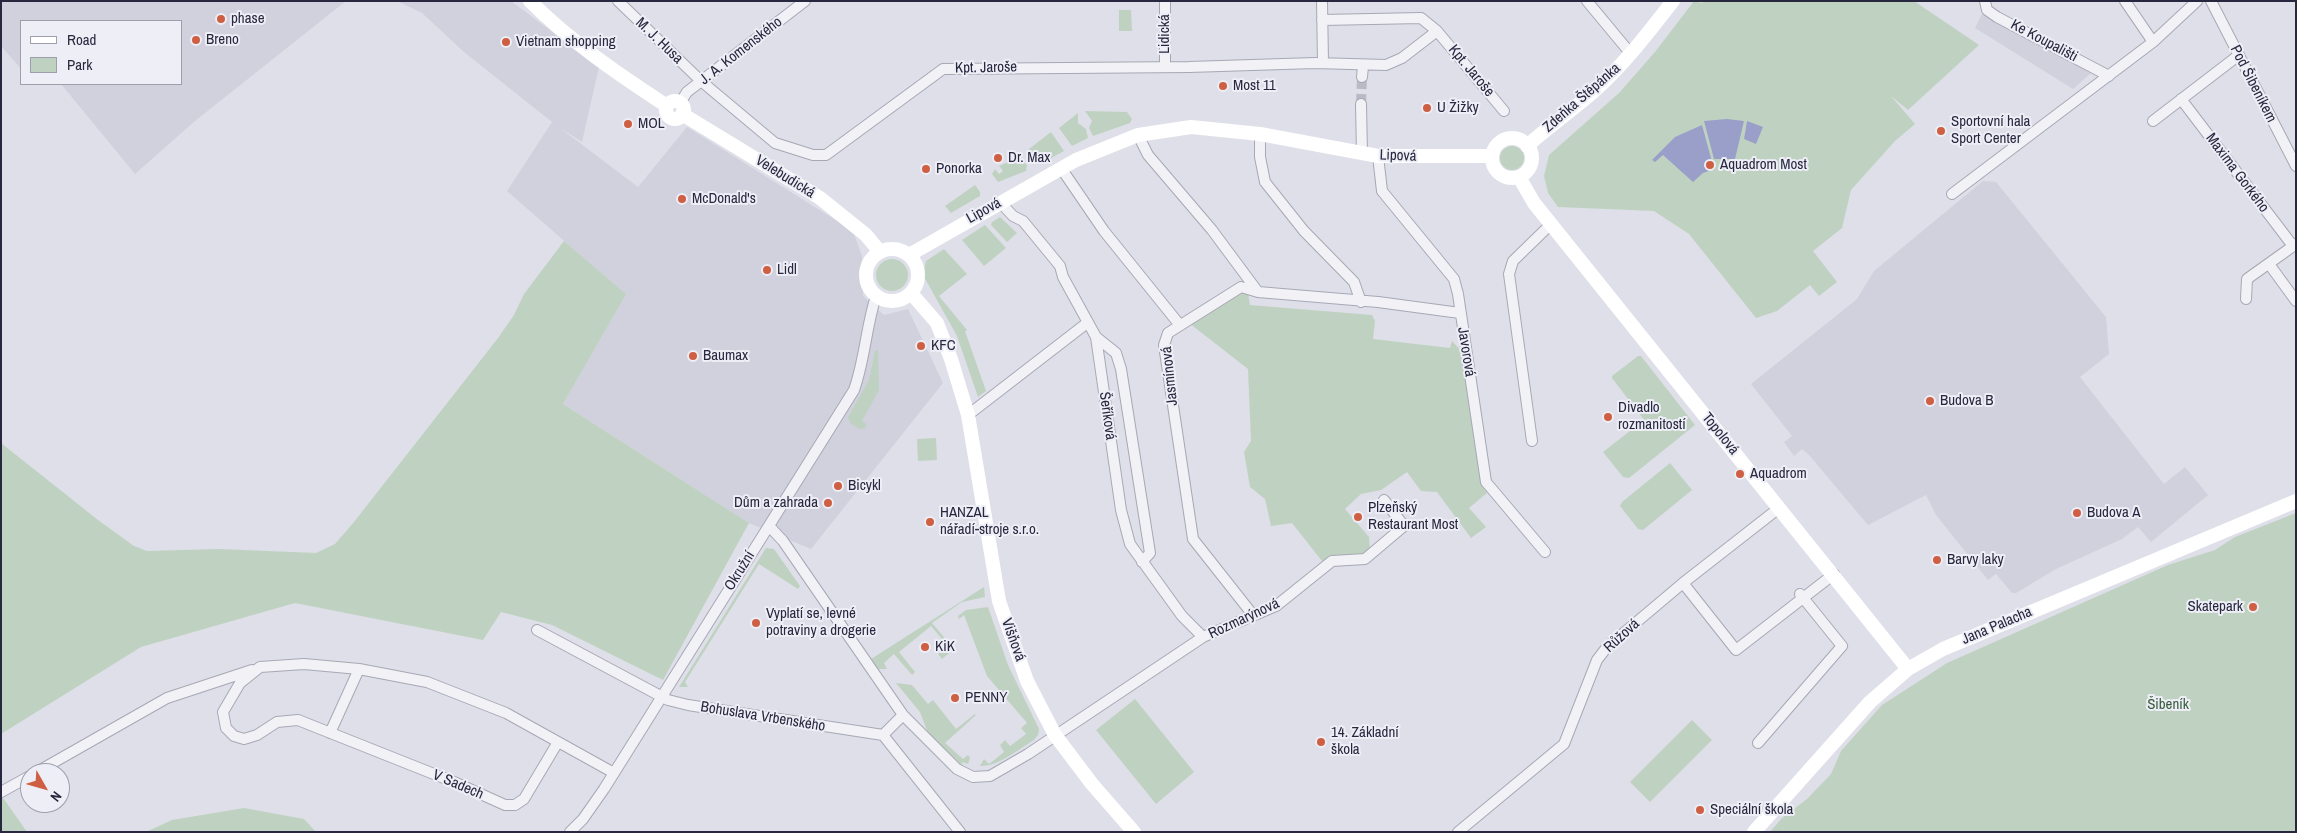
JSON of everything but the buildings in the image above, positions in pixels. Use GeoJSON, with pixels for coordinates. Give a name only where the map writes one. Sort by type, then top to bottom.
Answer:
{"type":"FeatureCollection","features":[{"type":"Feature","properties":{"kind":"street","name":"Velebudická"},"geometry":{"type":"LineString","coordinates":[[530,1],[562,32],[606,65],[820,198],[866,235],[880,252]]}},
{"type":"Feature","properties":{"kind":"street","name":"M. J. Husa"},"geometry":{"type":"LineString","coordinates":[[618,1],[701,81]]}},
{"type":"Feature","properties":{"kind":"street","name":"J. A. Komenského"},"geometry":{"type":"LineString","coordinates":[[676,107],[688,92],[701,81],[805,1]]}},
{"type":"Feature","properties":{"kind":"street","name":"Lidická"},"geometry":{"type":"LineString","coordinates":[[1165,1],[1165,67]]}},
{"type":"Feature","properties":{"kind":"street"},"geometry":{"type":"LineString","coordinates":[[1322,1],[1323,63]]}},
{"type":"Feature","properties":{"kind":"street"},"geometry":{"type":"LineString","coordinates":[[1587,1],[1630,54]]}},
{"type":"Feature","properties":{"kind":"street","name":"Zdeňka Štěpánka"},"geometry":{"type":"LineString","coordinates":[[1527,146],[1556,120],[1592,93],[1630,54],[1673,1]]}},
{"type":"Feature","properties":{"kind":"street","name":"Ke Koupališti"},"geometry":{"type":"LineString","coordinates":[[1985,1],[1987,10],[1997,17],[2109,76]]}},
{"type":"Feature","properties":{"kind":"street"},"geometry":{"type":"LineString","coordinates":[[2125,1],[2153,42]]}},
{"type":"Feature","properties":{"kind":"street"},"geometry":{"type":"LineString","coordinates":[[1952,194],[2153,42],[2197,1]]}},
{"type":"Feature","properties":{"kind":"street","name":"Pod Šibeníkem"},"geometry":{"type":"LineString","coordinates":[[2211,1],[2296,166]]}},
{"type":"Feature","properties":{"kind":"street","name":"Kpt. Jaroše"},"geometry":{"type":"LineString","coordinates":[[1322,20],[1421,18],[1438,31],[1504,111]]}},
{"type":"Feature","properties":{"kind":"street","name":"Kpt. Jaroše"},"geometry":{"type":"LineString","coordinates":[[701,81],[775,143],[813,155],[826,155],[943,68],[1165,67],[1323,63],[1363,66],[1386,65],[1402,58],[1438,31]]}},
{"type":"Feature","properties":{"kind":"street"},"geometry":{"type":"LineString","coordinates":[[2153,121],[2239,55]]}},
{"type":"Feature","properties":{"kind":"street"},"geometry":{"type":"LineString","coordinates":[[1362,77],[1363,66]]}},
{"type":"Feature","properties":{"kind":"street","name":"Maxima Gorkého"},"geometry":{"type":"LineString","coordinates":[[2181,99],[2294,245],[2247,279],[2246,299]]}},
{"type":"Feature","properties":{"kind":"street"},"geometry":{"type":"LineString","coordinates":[[1361,104],[1362,154]]}},
{"type":"Feature","properties":{"kind":"street","name":"Lipová"},"geometry":{"type":"LineString","coordinates":[[909,255],[1061,168],[1138,135],[1191,127],[1260,134],[1378,156],[1492,156]]}},
{"type":"Feature","properties":{"kind":"street"},"geometry":{"type":"LineString","coordinates":[[1260,134],[1260,157],[1265,182],[1304,231],[1354,282],[1361,302]]}},
{"type":"Feature","properties":{"kind":"street"},"geometry":{"type":"LineString","coordinates":[[1138,135],[1148,155],[1212,230],[1258,292]]}},
{"type":"Feature","properties":{"kind":"street"},"geometry":{"type":"LineString","coordinates":[[1506,140],[1520,140],[1527,146],[1531,162],[1526,172],[1519,177],[1510,178],[1501,175],[1495,169],[1492,156],[1495,148],[1506,140]]}},
{"type":"Feature","properties":{"kind":"street","name":"Javorová"},"geometry":{"type":"LineString","coordinates":[[1378,156],[1382,191],[1454,279],[1458,294],[1486,482],[1545,552]]}},
{"type":"Feature","properties":{"kind":"street"},"geometry":{"type":"LineString","coordinates":[[1061,168],[1076,193],[1113,242],[1179,324]]}},
{"type":"Feature","properties":{"kind":"street","name":"Topolová"},"geometry":{"type":"LineString","coordinates":[[1519,177],[1534,202],[1551,224],[1834,574],[1908,669]]}},
{"type":"Feature","properties":{"kind":"street","name":"Šeříková"},"geometry":{"type":"LineString","coordinates":[[1000,202],[1013,216],[1023,221],[1060,266],[1062,277],[1096,337],[1121,510],[1130,544],[1182,616],[1203,637]]}},
{"type":"Feature","properties":{"kind":"street"},"geometry":{"type":"LineString","coordinates":[[1532,441],[1509,274],[1513,261],[1551,224]]}},
{"type":"Feature","properties":{"kind":"street"},"geometry":{"type":"LineString","coordinates":[[894,249],[909,255],[914,261],[918,278],[911,293],[905,298],[890,301],[876,296],[867,282],[866,274],[871,259],[880,252],[894,249]]}},
{"type":"Feature","properties":{"kind":"street"},"geometry":{"type":"LineString","coordinates":[[2269,264],[2296,301]]}},
{"type":"Feature","properties":{"kind":"street","name":"Jasmínová"},"geometry":{"type":"LineString","coordinates":[[1253,615],[1193,539],[1164,346],[1168,333],[1179,324],[1241,287],[1258,292],[1460,313]]}},
{"type":"Feature","properties":{"kind":"street","name":"Višňová"},"geometry":{"type":"LineString","coordinates":[[911,293],[937,323],[951,359],[968,416],[999,601],[1027,681],[1055,735],[1092,784],[1134,832]]}},
{"type":"Feature","properties":{"kind":"street","name":"Okružní"},"geometry":{"type":"LineString","coordinates":[[570,832],[582,819],[614,773],[854,390],[863,359],[867,325],[876,296]]}},
{"type":"Feature","properties":{"kind":"street"},"geometry":{"type":"LineString","coordinates":[[968,416],[1088,323]]}},
{"type":"Feature","properties":{"kind":"street"},"geometry":{"type":"LineString","coordinates":[[1096,337],[1116,353],[1121,369],[1150,553],[1142,562]]}},
{"type":"Feature","properties":{"kind":"street","name":"Rozmarýnová"},"geometry":{"type":"LineString","coordinates":[[769,526],[783,541],[903,716],[958,769],[973,777],[990,776],[1203,637],[1276,606],[1290,597],[1332,561],[1365,558],[1404,526],[1384,500]]}},
{"type":"Feature","properties":{"kind":"street","name":"Jana Palacha"},"geometry":{"type":"LineString","coordinates":[[1754,832],[1870,702],[1908,669],[1943,649],[2296,501]]}},
{"type":"Feature","properties":{"kind":"street","name":"Růžová"},"geometry":{"type":"LineString","coordinates":[[1458,832],[1564,744],[1597,660],[1607,647],[1683,583],[1779,508]]}},
{"type":"Feature","properties":{"kind":"street"},"geometry":{"type":"LineString","coordinates":[[1683,583],[1736,650],[1802,596],[1834,574]]}},
{"type":"Feature","properties":{"kind":"street"},"geometry":{"type":"LineString","coordinates":[[1758,743],[1842,646],[1802,596]]}},
{"type":"Feature","properties":{"kind":"street","name":"Bohuslava Vrbenského"},"geometry":{"type":"LineString","coordinates":[[537,630],[662,696],[688,705],[883,735]]}},
{"type":"Feature","properties":{"kind":"street"},"geometry":{"type":"LineString","coordinates":[[53,763],[168,698],[260,668],[304,664],[359,669],[427,682],[506,713],[614,773]]}},
{"type":"Feature","properties":{"kind":"street","name":"V Sadech"},"geometry":{"type":"LineString","coordinates":[[260,668],[240,683],[223,712],[226,728],[234,736],[244,739],[256,735],[277,722],[298,720],[454,782],[505,805],[515,805],[524,799],[558,742]]}},
{"type":"Feature","properties":{"kind":"street"},"geometry":{"type":"LineString","coordinates":[[330,733],[359,669]]}},
{"type":"Feature","properties":{"kind":"street"},"geometry":{"type":"LineString","coordinates":[[903,716],[883,735],[960,832]]}},
{"type":"Feature","properties":{"kind":"street"},"geometry":{"type":"LineString","coordinates":[[1,792],[20,782]]}},
{"type":"Feature","properties":{"kind":"shaded area"},"geometry":{"type":"Polygon","coordinates":[[[1,1],[346,1],[195,121],[135,174],[62,85],[182,85],[182,20],[20,20],[20,68],[1,46],[1,1]]]}},
{"type":"Feature","properties":{"kind":"shaded area"},"geometry":{"type":"Polygon","coordinates":[[[397,1],[511,1],[599,67],[582,142],[560,128],[638,187],[687,127],[853,231],[862,256],[863,296],[884,315],[908,309],[943,383],[811,549],[749,523],[563,404],[625,294],[507,191],[552,122],[464,52],[422,13],[397,1]]]}},
{"type":"Feature","properties":{"kind":"shaded area"},"geometry":{"type":"Polygon","coordinates":[[[1983,12],[2091,73],[2073,89],[1975,28],[1983,12]]]}},
{"type":"Feature","properties":{"kind":"shaded area"},"geometry":{"type":"Polygon","coordinates":[[[1983,181],[1996,182],[2106,317],[2109,354],[2080,377],[2164,484],[2185,467],[2208,495],[2151,542],[2138,527],[2122,539],[2056,569],[2016,593],[2012,593],[1996,574],[1988,580],[1936,515],[1926,495],[1868,525],[1809,455],[1802,449],[1794,456],[1784,442],[1792,436],[1751,384],[1857,299],[1874,271],[1983,181]]]}},
{"type":"Feature","properties":{"kind":"green space","name":"Aquadrom Most"},"geometry":{"type":"Polygon","coordinates":[[[1694,1],[1702,3],[1704,1],[1914,1],[1979,45],[1908,110],[1891,96],[1915,124],[1895,141],[1851,190],[1842,228],[1813,251],[1837,282],[1819,296],[1810,285],[1777,311],[1756,318],[1689,234],[1654,211],[1558,207],[1548,193],[1544,176],[1549,155],[1619,93],[1655,52],[1694,1]]]}},
{"type":"Feature","properties":{"kind":"green space"},"geometry":{"type":"Polygon","coordinates":[[[1119,10],[1131,10],[1132,31],[1119,31],[1119,10]]]}},
{"type":"Feature","properties":{"kind":"green space"},"geometry":{"type":"Polygon","coordinates":[[[1085,111],[1127,112],[1132,119],[1130,123],[1093,136],[1089,128],[1092,121],[1085,111]]]}},
{"type":"Feature","properties":{"kind":"green space"},"geometry":{"type":"Polygon","coordinates":[[[1078,113],[1078,123],[1086,129],[1088,138],[1072,146],[1059,128],[1078,113]]]}},
{"type":"Feature","properties":{"kind":"green space"},"geometry":{"type":"Polygon","coordinates":[[[1051,132],[1064,151],[1040,164],[1032,162],[1029,156],[1029,149],[1051,132]]]}},
{"type":"Feature","properties":{"kind":"green space"},"geometry":{"type":"Polygon","coordinates":[[[1512,146],[1520,150],[1524,158],[1520,166],[1512,170],[1504,166],[1500,158],[1504,150],[1512,146]]]}},
{"type":"Feature","properties":{"kind":"green space"},"geometry":{"type":"Polygon","coordinates":[[[1019,157],[1027,165],[1026,171],[998,182],[992,174],[995,169],[999,174],[1003,171],[999,166],[1019,157]]]}},
{"type":"Feature","properties":{"kind":"green space"},"geometry":{"type":"Polygon","coordinates":[[[975,185],[980,192],[980,196],[951,213],[945,206],[975,185]]]}},
{"type":"Feature","properties":{"kind":"green space"},"geometry":{"type":"Polygon","coordinates":[[[1000,217],[1017,233],[1007,242],[991,225],[992,222],[1000,217]]]}},
{"type":"Feature","properties":{"kind":"green space"},"geometry":{"type":"Polygon","coordinates":[[[985,225],[1006,248],[984,266],[962,240],[985,225]]]}},
{"type":"Feature","properties":{"kind":"green space"},"geometry":{"type":"Polygon","coordinates":[[[564,241],[626,294],[563,404],[749,523],[663,680],[552,625],[501,612],[483,640],[295,603],[141,647],[1,734],[1,443],[98,520],[134,546],[147,551],[219,549],[316,553],[335,544],[354,522],[498,338],[514,315],[524,294],[564,241]]]}},
{"type":"Feature","properties":{"kind":"green space"},"geometry":{"type":"Polygon","coordinates":[[[944,249],[967,274],[939,296],[967,330],[965,331],[986,391],[978,397],[957,336],[923,275],[926,261],[944,249]]]}},
{"type":"Feature","properties":{"kind":"green space"},"geometry":{"type":"Polygon","coordinates":[[[892,259],[898,260],[903,264],[907,269],[907,281],[903,286],[898,290],[892,291],[886,290],[881,286],[877,281],[876,275],[877,269],[881,264],[886,260],[892,259]]]}},
{"type":"Feature","properties":{"kind":"green space"},"geometry":{"type":"Polygon","coordinates":[[[1240,291],[1248,293],[1250,305],[1372,315],[1375,321],[1373,339],[1450,348],[1452,341],[1462,352],[1482,485],[1487,493],[1469,508],[1486,527],[1471,538],[1437,492],[1421,491],[1407,472],[1381,490],[1361,494],[1345,509],[1369,537],[1370,550],[1357,556],[1322,561],[1292,523],[1271,526],[1265,499],[1250,487],[1244,452],[1251,441],[1248,369],[1189,323],[1240,291]]]}},
{"type":"Feature","properties":{"kind":"green space"},"geometry":{"type":"Polygon","coordinates":[[[878,350],[879,390],[862,421],[867,424],[865,428],[860,429],[851,424],[848,417],[869,380],[875,351],[878,350]]]}},
{"type":"Feature","properties":{"kind":"green space"},"geometry":{"type":"Polygon","coordinates":[[[1638,356],[1641,356],[1695,425],[1629,478],[1623,477],[1603,452],[1644,420],[1612,378],[1612,376],[1638,356]]]}},
{"type":"Feature","properties":{"kind":"green space"},"geometry":{"type":"Polygon","coordinates":[[[936,438],[937,460],[918,461],[917,439],[936,438]]]}},
{"type":"Feature","properties":{"kind":"green space"},"geometry":{"type":"Polygon","coordinates":[[[1670,463],[1692,490],[1643,530],[1638,529],[1620,506],[1622,502],[1670,463]]]}},
{"type":"Feature","properties":{"kind":"green space","name":"Šibeník"},"geometry":{"type":"Polygon","coordinates":[[[2296,513],[2296,832],[1770,832],[1782,818],[1807,799],[1831,774],[1841,751],[1882,705],[1947,663],[2168,565],[2215,550],[2235,537],[2296,513]]]}},
{"type":"Feature","properties":{"kind":"green space"},"geometry":{"type":"Polygon","coordinates":[[[766,548],[774,549],[800,586],[798,589],[759,564],[685,682],[688,687],[679,687],[766,548]]]}},
{"type":"Feature","properties":{"kind":"green space"},"geometry":{"type":"Polygon","coordinates":[[[984,587],[985,597],[962,602],[932,623],[954,649],[942,659],[938,654],[948,646],[931,626],[899,652],[915,672],[912,675],[894,654],[884,663],[887,669],[877,669],[871,659],[984,587]]]}},
{"type":"Feature","properties":{"kind":"green space"},"geometry":{"type":"Polygon","coordinates":[[[988,607],[1008,665],[1039,729],[1038,735],[1034,740],[1001,761],[987,766],[980,766],[984,759],[989,764],[1004,752],[1000,745],[1005,740],[1010,746],[1026,734],[1021,728],[1027,723],[987,676],[964,615],[959,619],[958,616],[966,610],[988,607]]]}},
{"type":"Feature","properties":{"kind":"green space"},"geometry":{"type":"Polygon","coordinates":[[[896,683],[912,685],[928,704],[933,700],[956,729],[976,715],[945,743],[963,759],[968,755],[970,758],[968,764],[962,762],[963,766],[928,733],[920,712],[896,683]]]}},
{"type":"Feature","properties":{"kind":"green space"},"geometry":{"type":"Polygon","coordinates":[[[1135,699],[1194,772],[1156,804],[1096,730],[1135,699]]]}},
{"type":"Feature","properties":{"kind":"green space"},"geometry":{"type":"Polygon","coordinates":[[[1692,720],[1712,740],[1650,802],[1630,782],[1692,720]]]}},
{"type":"Feature","properties":{"kind":"green space"},"geometry":{"type":"Polygon","coordinates":[[[1,795],[27,832],[1,832],[1,795]]]}},
{"type":"Feature","properties":{"kind":"green space"},"geometry":{"type":"Polygon","coordinates":[[[244,808],[304,819],[316,832],[146,832],[172,820],[244,808]]]}},
{"type":"Feature","properties":{"kind":"water"},"geometry":{"type":"Polygon","coordinates":[[[1727,119],[1744,121],[1735,159],[1714,159],[1704,121],[1727,119]]]}},
{"type":"Feature","properties":{"kind":"water"},"geometry":{"type":"Polygon","coordinates":[[[1747,121],[1763,127],[1756,144],[1744,139],[1747,121]]]}},
{"type":"Feature","properties":{"kind":"water"},"geometry":{"type":"Polygon","coordinates":[[[1702,125],[1714,169],[1703,173],[1693,182],[1663,155],[1655,162],[1652,160],[1675,137],[1702,125]]]}},
{"type":"Feature","properties":{"kind":"tunnel"},"geometry":{"type":"LineString","coordinates":[[1361,104],[1362,77]]}},
{"type":"Feature","properties":{"kind":"place","name":"phase"},"geometry":{"type":"Point","coordinates":[221,19]}},
{"type":"Feature","properties":{"kind":"place","name":"Breno"},"geometry":{"type":"Point","coordinates":[196,40]}},
{"type":"Feature","properties":{"kind":"place","name":"Vietnam shopping"},"geometry":{"type":"Point","coordinates":[506,42]}},
{"type":"Feature","properties":{"kind":"place","name":"Most 11"},"geometry":{"type":"Point","coordinates":[1223,86]}},
{"type":"Feature","properties":{"kind":"place","name":"U Žižky"},"geometry":{"type":"Point","coordinates":[1427,108]}},
{"type":"Feature","properties":{"kind":"place","name":"MOL"},"geometry":{"type":"Point","coordinates":[628,124]}},
{"type":"Feature","properties":{"kind":"place","name":"Sportovní hala Sport Center"},"geometry":{"type":"Point","coordinates":[1941,131]}},
{"type":"Feature","properties":{"kind":"place","name":"Dr. Max"},"geometry":{"type":"Point","coordinates":[998,158]}},
{"type":"Feature","properties":{"kind":"place","name":"Aquadrom Most"},"geometry":{"type":"Point","coordinates":[1710,165]}},
{"type":"Feature","properties":{"kind":"place","name":"Ponorka"},"geometry":{"type":"Point","coordinates":[926,169]}},
{"type":"Feature","properties":{"kind":"place","name":"McDonald's"},"geometry":{"type":"Point","coordinates":[682,199]}},
{"type":"Feature","properties":{"kind":"place","name":"Lidl"},"geometry":{"type":"Point","coordinates":[767,270]}},
{"type":"Feature","properties":{"kind":"place","name":"KFC"},"geometry":{"type":"Point","coordinates":[921,346]}},
{"type":"Feature","properties":{"kind":"place","name":"Baumax"},"geometry":{"type":"Point","coordinates":[693,356]}},
{"type":"Feature","properties":{"kind":"place","name":"Budova B"},"geometry":{"type":"Point","coordinates":[1930,401]}},
{"type":"Feature","properties":{"kind":"place","name":"Divadlo rozmanitostí"},"geometry":{"type":"Point","coordinates":[1608,417]}},
{"type":"Feature","properties":{"kind":"place","name":"Aquadrom"},"geometry":{"type":"Point","coordinates":[1740,474]}},
{"type":"Feature","properties":{"kind":"place","name":"Bicykl"},"geometry":{"type":"Point","coordinates":[838,486]}},
{"type":"Feature","properties":{"kind":"place","name":"Dům a zahrada"},"geometry":{"type":"Point","coordinates":[828,503]}},
{"type":"Feature","properties":{"kind":"place","name":"Budova A"},"geometry":{"type":"Point","coordinates":[2077,513]}},
{"type":"Feature","properties":{"kind":"place","name":"Plzeňský Restaurant Most"},"geometry":{"type":"Point","coordinates":[1358,517]}},
{"type":"Feature","properties":{"kind":"place","name":"HANZAL nářadí-stroje s.r.o."},"geometry":{"type":"Point","coordinates":[930,522]}},
{"type":"Feature","properties":{"kind":"place","name":"Barvy laky"},"geometry":{"type":"Point","coordinates":[1937,560]}},
{"type":"Feature","properties":{"kind":"place","name":"Skatepark"},"geometry":{"type":"Point","coordinates":[2253,607]}},
{"type":"Feature","properties":{"kind":"place","name":"Vyplatí se, levné potraviny a drogerie"},"geometry":{"type":"Point","coordinates":[756,623]}},
{"type":"Feature","properties":{"kind":"place","name":"KiK"},"geometry":{"type":"Point","coordinates":[925,647]}},
{"type":"Feature","properties":{"kind":"place","name":"PENNY"},"geometry":{"type":"Point","coordinates":[955,698]}},
{"type":"Feature","properties":{"kind":"place","name":"14. Základní škola"},"geometry":{"type":"Point","coordinates":[1321,742]}},
{"type":"Feature","properties":{"kind":"place","name":"Speciální škola"},"geometry":{"type":"Point","coordinates":[1700,810]}}]}
